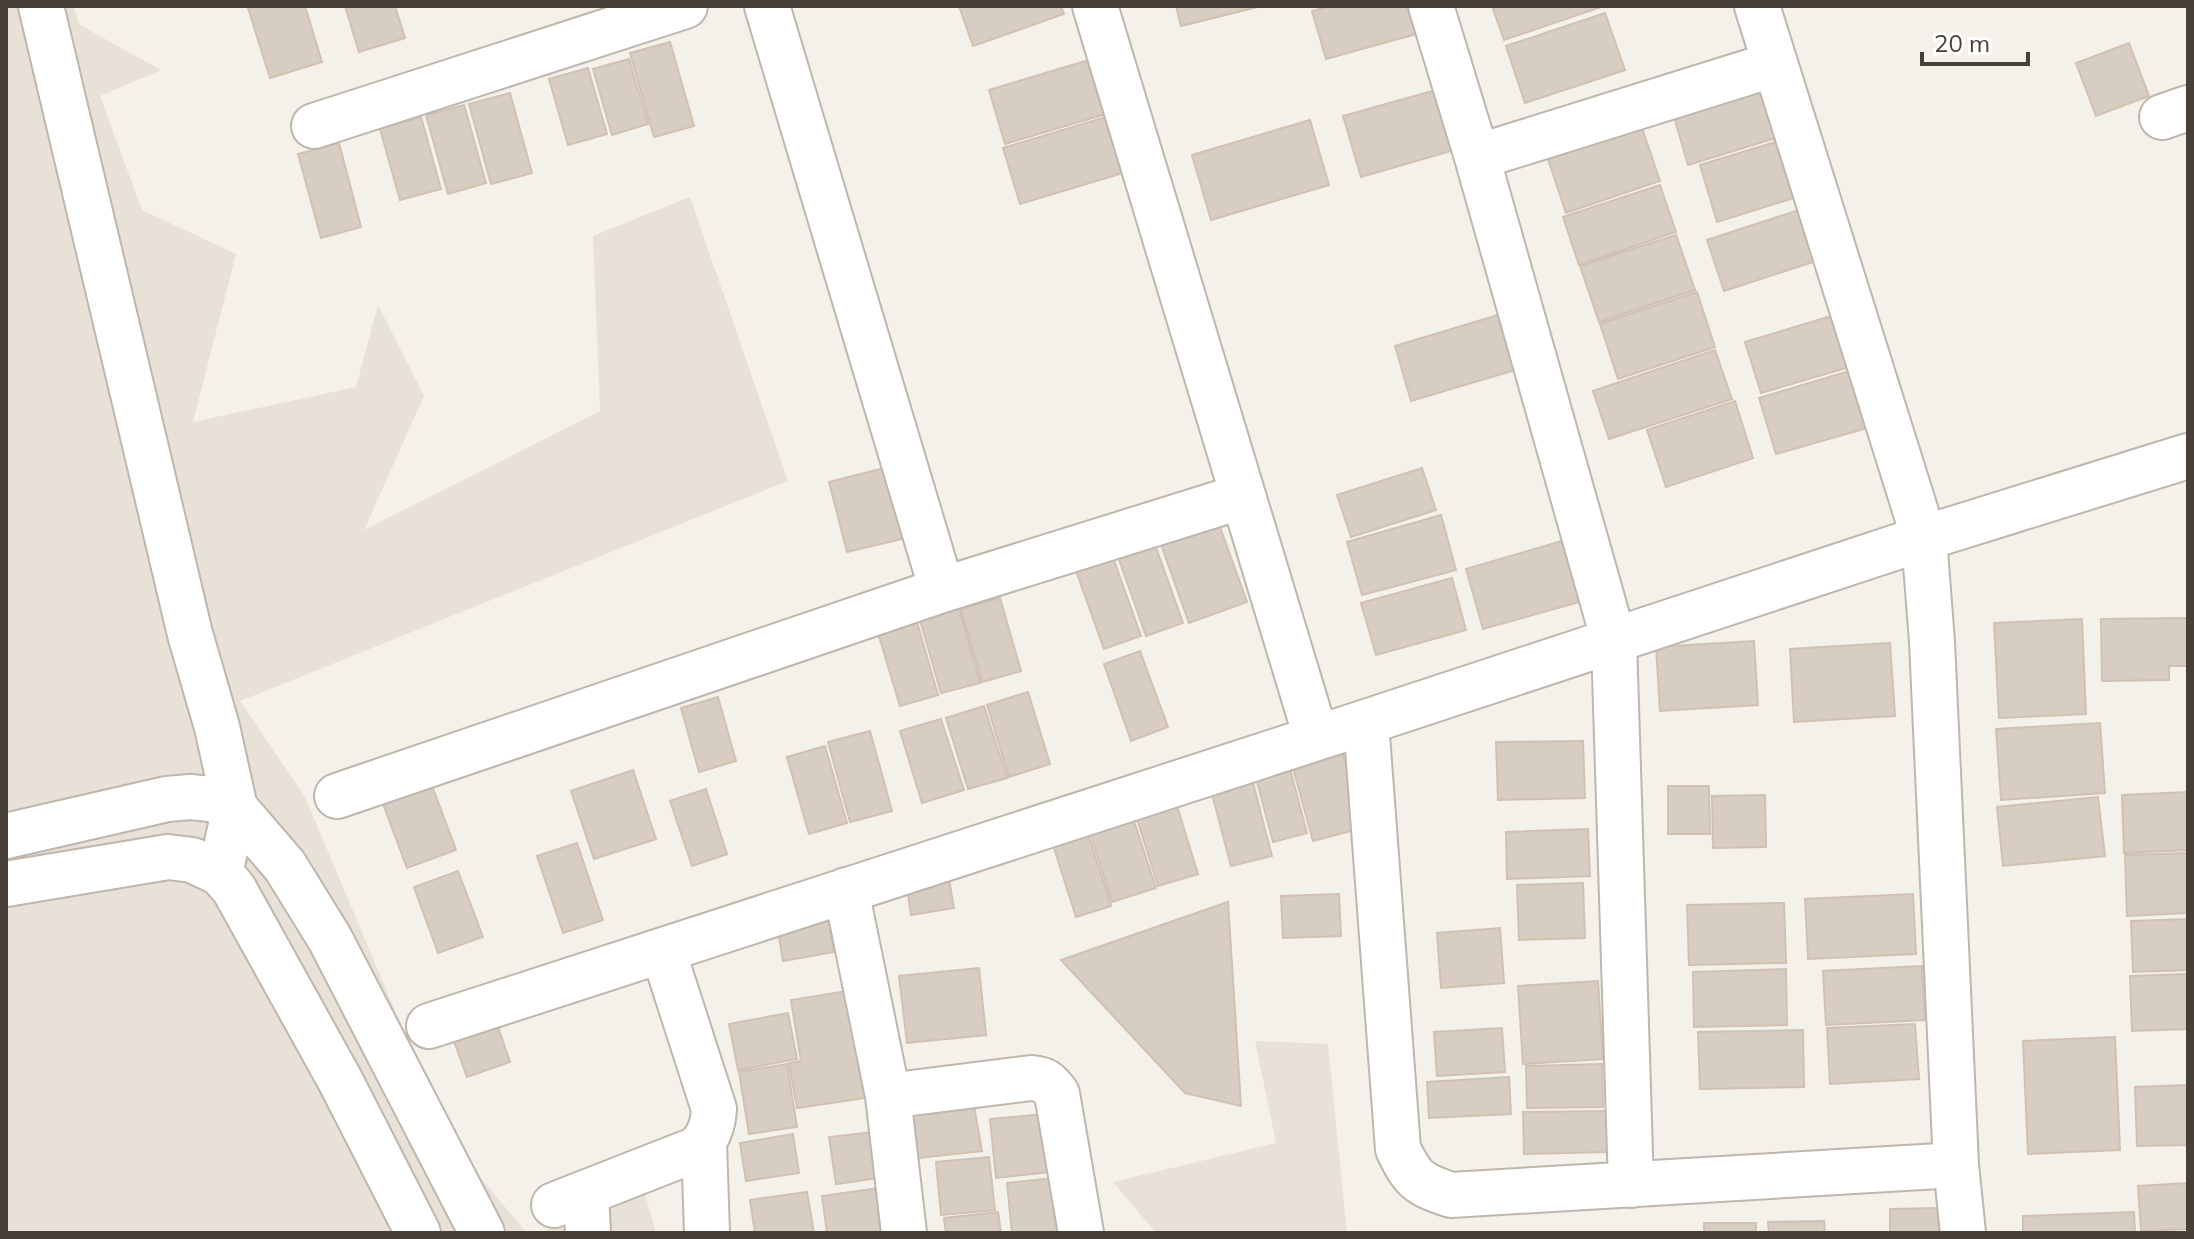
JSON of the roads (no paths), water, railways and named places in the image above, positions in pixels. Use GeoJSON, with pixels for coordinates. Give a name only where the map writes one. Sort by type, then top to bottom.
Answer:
{"type":"FeatureCollection","features":[{"type":"Feature","properties":{"kind":"street"},"geometry":{"type":"LineString","coordinates":[[41,6],[190,634],[217,727],[235,808],[220,873]]}},
{"type":"Feature","properties":{"kind":"street"},"geometry":{"type":"LineString","coordinates":[[314,126],[685,6]]}},
{"type":"Feature","properties":{"kind":"street"},"geometry":{"type":"LineString","coordinates":[[767,6],[942,590]]}},
{"type":"Feature","properties":{"kind":"street"},"geometry":{"type":"LineString","coordinates":[[1095,6],[1316,737]]}},
{"type":"Feature","properties":{"kind":"street"},"geometry":{"type":"LineString","coordinates":[[1431,6],[1614,641],[1631,1185]]}},
{"type":"Feature","properties":{"kind":"street"},"geometry":{"type":"LineString","coordinates":[[1757,6],[1924,538],[1932,642],[1956,1165],[1963,1233]]}},
{"type":"Feature","properties":{"kind":"street"},"geometry":{"type":"LineString","coordinates":[[1477,157],[1775,64]]}},
{"type":"Feature","properties":{"kind":"street"},"geometry":{"type":"LineString","coordinates":[[429,1026],[1924,538],[2188,456]]}},
{"type":"Feature","properties":{"kind":"street"},"geometry":{"type":"LineString","coordinates":[[337,796],[942,590],[1243,496]]}},
{"type":"Feature","properties":{"kind":"street"},"geometry":{"type":"LineString","coordinates":[[1366,722],[1398,1149],[1410,1175],[1430,1188],[1451,1195],[1956,1165]]}},
{"type":"Feature","properties":{"kind":"street"},"geometry":{"type":"LineString","coordinates":[[6,836],[167,799],[211,799],[235,808],[285,866],[330,939],[482,1233]]}},
{"type":"Feature","properties":{"kind":"street"},"geometry":{"type":"LineString","coordinates":[[6,884],[168,857],[192,860],[220,873],[234,889],[341,1082],[418,1233]]}},
{"type":"Feature","properties":{"kind":"street"},"geometry":{"type":"LineString","coordinates":[[846,890],[888,1096],[904,1233]]}},
{"type":"Feature","properties":{"kind":"street"},"geometry":{"type":"LineString","coordinates":[[576,1210],[697,1149],[713,1126],[714,1109],[663,951]]}},
{"type":"Feature","properties":{"kind":"street"},"geometry":{"type":"LineString","coordinates":[[888,1096],[1031,1078],[1041,1078],[1049,1083],[1057,1094],[1081,1233]]}},
{"type":"Feature","properties":{"kind":"street"},"geometry":{"type":"LineString","coordinates":[[704,1143],[707,1233]]}}]}
